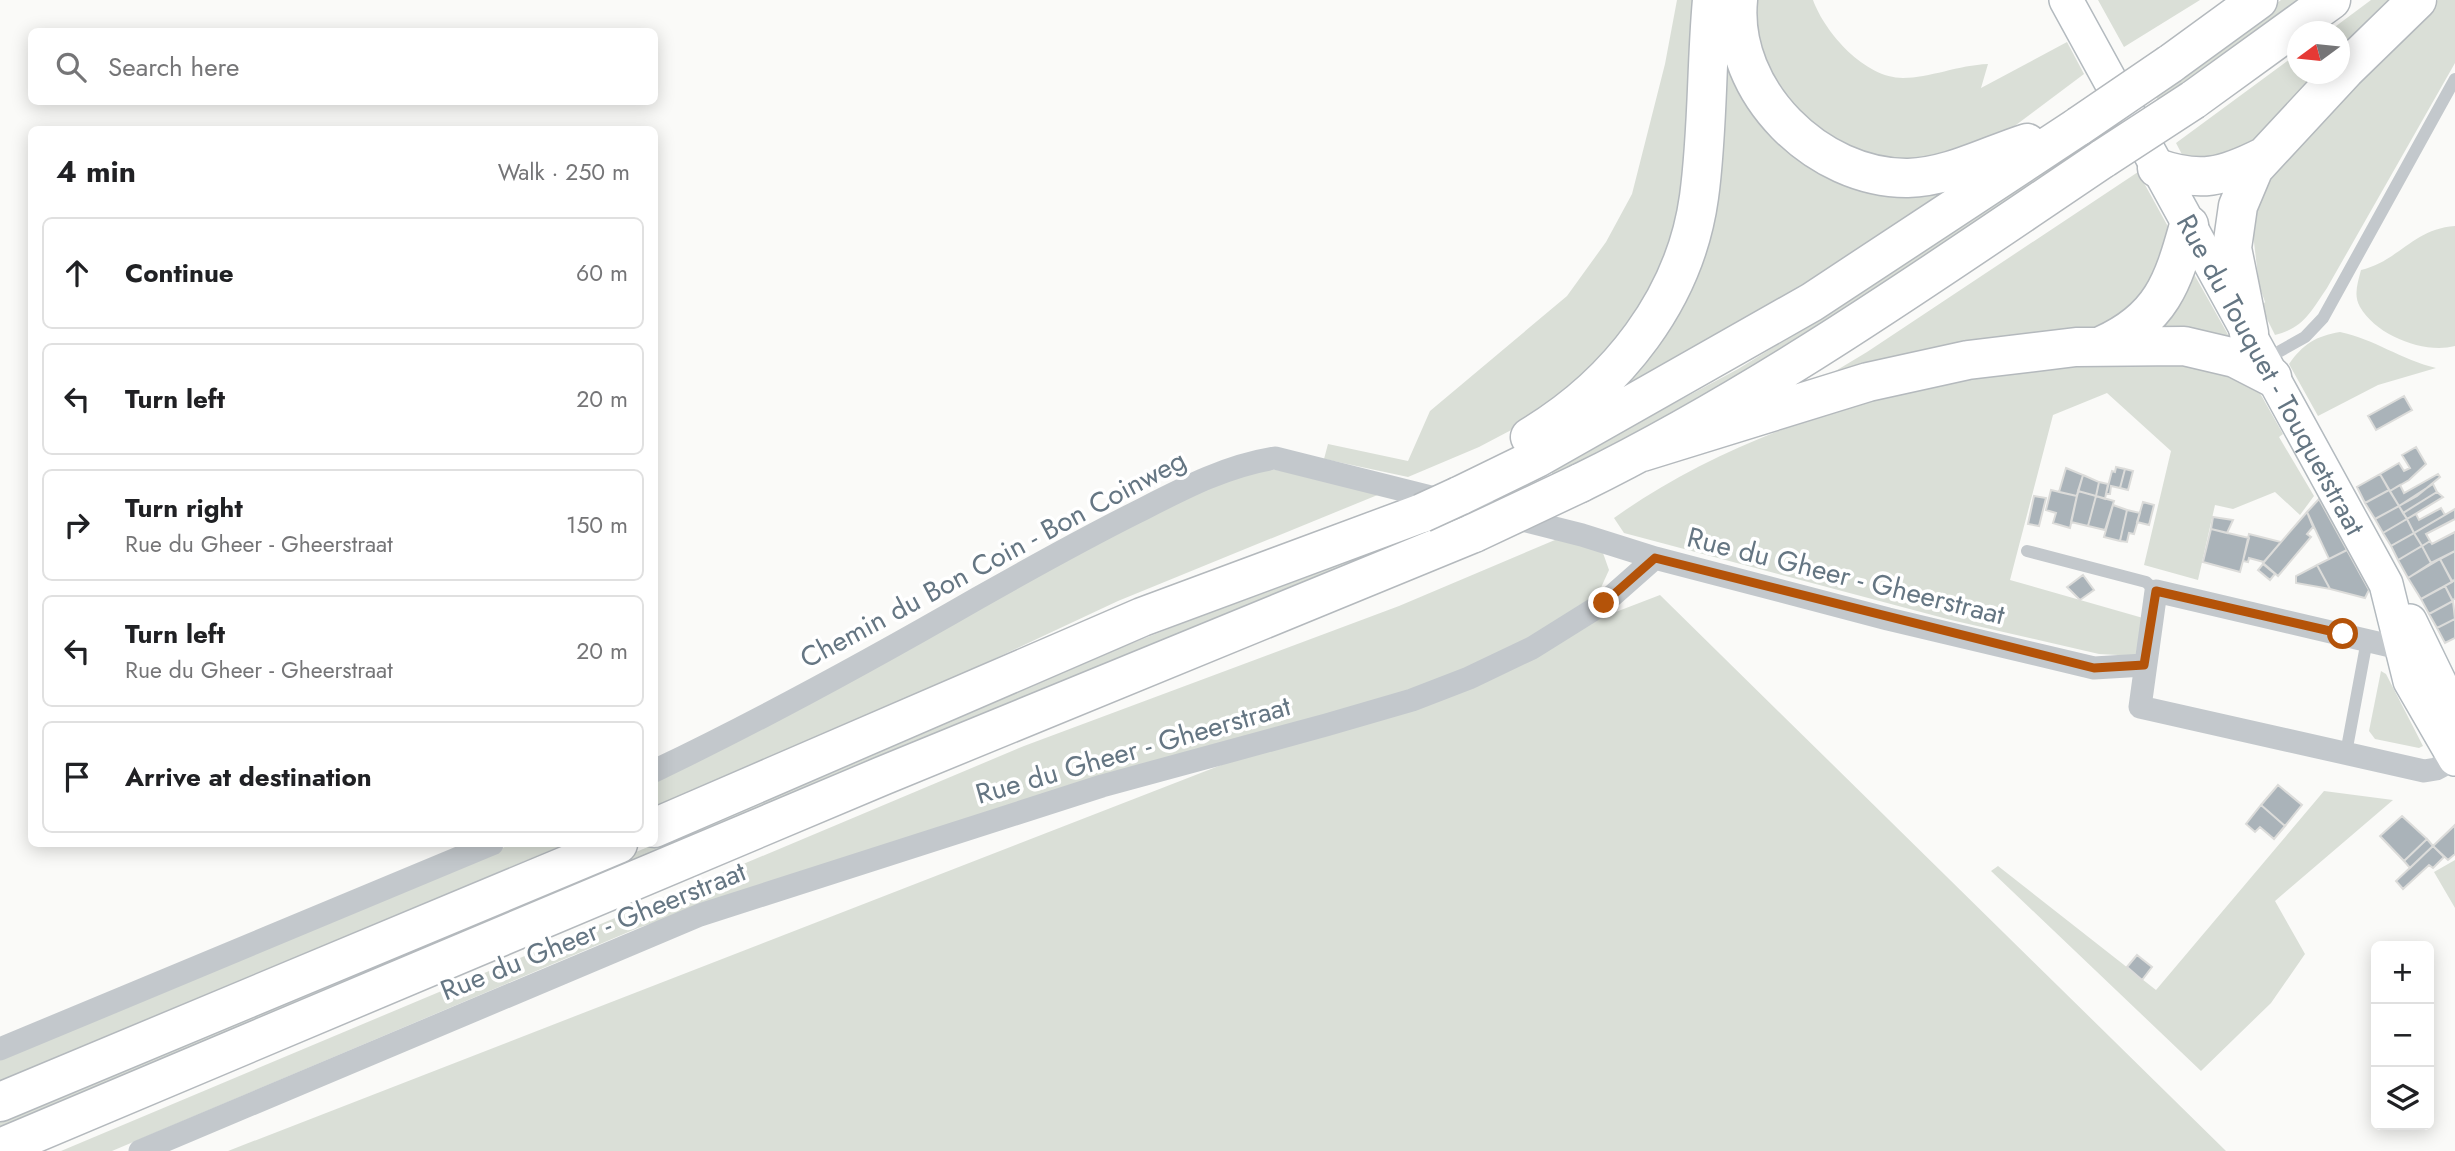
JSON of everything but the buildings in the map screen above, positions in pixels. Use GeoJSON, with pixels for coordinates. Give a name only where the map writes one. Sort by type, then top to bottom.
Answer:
{"type":"FeatureCollection","features":[{"type":"Feature","properties":{"kind":"highway"},"geometry":{"type":"LineString","coordinates":[[1522,455],[1581,402],[1628,353],[1665,304],[1682,265],[1699,199],[1712,0]]}},
{"type":"Feature","properties":{"kind":"highway"},"geometry":{"type":"LineString","coordinates":[[1738,0],[1737,12],[1744,48],[1757,84],[1781,122],[1816,150],[1857,170],[1909,178],[1960,167],[2079,126]]}},
{"type":"Feature","properties":{"kind":"highway"},"geometry":{"type":"LineString","coordinates":[[658,826],[1142,617],[1422,513],[1459,496],[1522,455],[1812,302],[2079,126],[2258,0]]}},
{"type":"Feature","properties":{"kind":"highway"},"geometry":{"type":"LineString","coordinates":[[0,1148],[882,776],[1474,533],[1580,483],[1642,452],[1785,371],[2193,100],[2332,0]]}},
{"type":"Feature","properties":{"kind":"highway"},"geometry":{"type":"LineString","coordinates":[[1642,452],[1868,382],[1968,360],[2101,346],[2164,345],[2202,349],[2235,358],[2262,357],[2237,286],[2232,248],[2238,206],[2254,168],[2345,70],[2417,0]]}},
{"type":"Feature","properties":{"kind":"highway"},"geometry":{"type":"LineString","coordinates":[[2157,167],[2185,177],[2212,177],[2238,170],[2263,157]]}},
{"type":"Feature","properties":{"kind":"highway"},"geometry":{"type":"LineString","coordinates":[[2101,346],[2141,323],[2161,300],[2179,264],[2189,225]]}},
{"type":"Feature","properties":{"kind":"highway"},"geometry":{"type":"LineString","coordinates":[[0,1102],[611,847]]}},
{"type":"Feature","properties":{"kind":"main road","name":"Rue du Touquet - Touquetstraat"},"geometry":{"type":"LineString","coordinates":[[2066,0],[2392,592],[2455,714]]}},
{"type":"Feature","properties":{"kind":"main road","name":"Rue du Touquet - Touquetstraat"},"geometry":{"type":"LineString","coordinates":[[2392,592],[2399,648],[2417,697],[2455,759]]}},
{"type":"Feature","properties":{"kind":"street","name":"Chemin du Bon Coin - Bon Coinweg"},"geometry":{"type":"LineString","coordinates":[[658,769],[726,737],[889,649],[1066,548],[1197,482],[1243,463],[1275,458],[1569,532],[1655,558]]}},
{"type":"Feature","properties":{"kind":"street","name":"Rue du Gheer - Gheerstraat"},"geometry":{"type":"LineString","coordinates":[[140,1151],[700,915],[1102,786],[1338,722],[1412,700],[1469,678],[1532,648],[1604,603],[1655,558],[2094,668],[2144,665]]}},
{"type":"Feature","properties":{"kind":"street"},"geometry":{"type":"LineString","coordinates":[[2399,648],[2156,591],[2140,707],[2424,771],[2436,769],[2455,759]]}},
{"type":"Feature","properties":{"kind":"street"},"geometry":{"type":"LineString","coordinates":[[0,1049],[485,847]]}},
{"type":"Feature","properties":{"kind":"lane"},"geometry":{"type":"LineString","coordinates":[[2262,357],[2305,337],[2323,317],[2455,79]]}},
{"type":"Feature","properties":{"kind":"lane"},"geometry":{"type":"LineString","coordinates":[[2027,551],[2146,582],[2156,591]]}},
{"type":"Feature","properties":{"kind":"lane"},"geometry":{"type":"LineString","coordinates":[[2346,753],[2367,640]]}},
{"type":"Feature","properties":{"kind":"shaded area"},"geometry":{"type":"Polygon","coordinates":[[[1677,0],[1699,0],[1683,204],[1669,253],[1625,335],[1555,407],[1479,447],[1408,477],[1324,459],[1328,444],[1408,461],[1430,411],[1567,296],[1606,242],[1632,194],[1665,64],[1677,0]]]}},
{"type":"Feature","properties":{"kind":"shaded area"},"geometry":{"type":"Polygon","coordinates":[[[1723,0],[1780,130],[1962,180],[1755,319],[1586,411],[1676,305],[1723,0]]]}},
{"type":"Feature","properties":{"kind":"shaded area"},"geometry":{"type":"Polygon","coordinates":[[[1752,0],[1813,0],[1827,26],[1848,51],[1861,62],[1889,76],[1913,77],[1988,64],[1981,88],[2067,42],[2084,74],[1992,143],[1926,165],[1853,153],[1789,107],[1756,40],[1752,0]]]}},
{"type":"Feature","properties":{"kind":"shaded area"},"geometry":{"type":"Polygon","coordinates":[[[2098,0],[2200,0],[2124,47],[2098,0]]]}},
{"type":"Feature","properties":{"kind":"shaded area"},"geometry":{"type":"Polygon","coordinates":[[[2281,0],[2305,0],[2163,106],[2154,95],[2281,0]]]}},
{"type":"Feature","properties":{"kind":"shaded area"},"geometry":{"type":"Polygon","coordinates":[[[2371,0],[2404,0],[2350,53],[2350,21],[2343,21],[2371,0]]]}},
{"type":"Feature","properties":{"kind":"shaded area"},"geometry":{"type":"Polygon","coordinates":[[[2438,0],[2455,0],[2455,63],[2327,288],[2300,323],[2275,335],[2261,307],[2265,302],[2259,285],[2252,225],[2268,173],[2438,0]]]}},
{"type":"Feature","properties":{"kind":"shaded area"},"geometry":{"type":"Polygon","coordinates":[[[2287,61],[2287,84],[2318,84],[2238,158],[2187,164],[2176,143],[2287,61]]]}},
{"type":"Feature","properties":{"kind":"shaded area"},"geometry":{"type":"Polygon","coordinates":[[[2102,128],[2110,139],[1878,299],[1557,482],[1550,470],[1738,369],[1818,320],[2102,128]]]}},
{"type":"Feature","properties":{"kind":"shaded area"},"geometry":{"type":"Polygon","coordinates":[[[2138,172],[2177,243],[2130,322],[1779,405],[1867,352],[2138,172]]]}},
{"type":"Feature","properties":{"kind":"shaded area"},"geometry":{"type":"Polygon","coordinates":[[[2455,226],[2455,346],[2443,348],[2416,345],[2389,334],[2360,307],[2357,288],[2361,270],[2386,260],[2428,233],[2455,226]]]}},
{"type":"Feature","properties":{"kind":"shaded area"},"geometry":{"type":"Polygon","coordinates":[[[2190,267],[2235,347],[2147,336],[2190,267]]]}},
{"type":"Feature","properties":{"kind":"shaded area"},"geometry":{"type":"Polygon","coordinates":[[[2340,332],[2365,339],[2436,368],[2378,385],[2318,416],[2289,364],[2311,342],[2340,332]]]}},
{"type":"Feature","properties":{"kind":"shaded area"},"geometry":{"type":"Polygon","coordinates":[[[2180,356],[2252,379],[2283,434],[2279,437],[2314,496],[2300,515],[2275,492],[2233,509],[2215,505],[2198,580],[2144,565],[2171,451],[2107,393],[2053,415],[2010,580],[2143,618],[2137,656],[2099,654],[1951,620],[1624,533],[1614,518],[1656,490],[1702,465],[1800,423],[1852,405],[1954,379],[2004,370],[2180,356]]]}},
{"type":"Feature","properties":{"kind":"shaded area"},"geometry":{"type":"Polygon","coordinates":[[[1261,468],[1325,476],[1380,494],[1118,601],[861,721],[658,805],[658,778],[1159,509],[1261,468]]]}},
{"type":"Feature","properties":{"kind":"shaded area"},"geometry":{"type":"Polygon","coordinates":[[[1455,516],[1469,526],[0,1138],[0,1121],[648,847],[658,847],[658,843],[1097,657],[1455,516]]]}},
{"type":"Feature","properties":{"kind":"shaded area"},"geometry":{"type":"Polygon","coordinates":[[[1562,537],[1603,553],[1609,570],[1599,592],[1573,613],[1491,660],[1660,595],[2226,1151],[228,1151],[1404,694],[838,861],[638,928],[112,1151],[61,1151],[1024,746],[1399,606],[1562,537]]]}},
{"type":"Feature","properties":{"kind":"shaded area"},"geometry":{"type":"Polygon","coordinates":[[[2381,671],[2386,674],[2423,746],[2419,748],[2375,739],[2369,731],[2381,671]]]}},
{"type":"Feature","properties":{"kind":"shaded area"},"geometry":{"type":"Polygon","coordinates":[[[2324,791],[2393,800],[2275,901],[2305,954],[2271,1003],[2201,1071],[1991,871],[1998,866],[2156,990],[2324,791]]]}},
{"type":"Feature","properties":{"kind":"shaded area"},"geometry":{"type":"Polygon","coordinates":[[[505,847],[558,847],[0,1084],[0,1058],[505,847]]]}},
{"type":"Feature","properties":{"kind":"shaded area"},"geometry":{"type":"Polygon","coordinates":[[[2455,860],[2455,908],[2434,872],[2455,860]]]}},
{"type":"Feature","properties":{"kind":"route"},"geometry":{"type":"LineString","coordinates":[[1604,603],[1655,558],[1888,619],[2094,668],[2144,665],[2156,591],[2343,634]]}}]}
